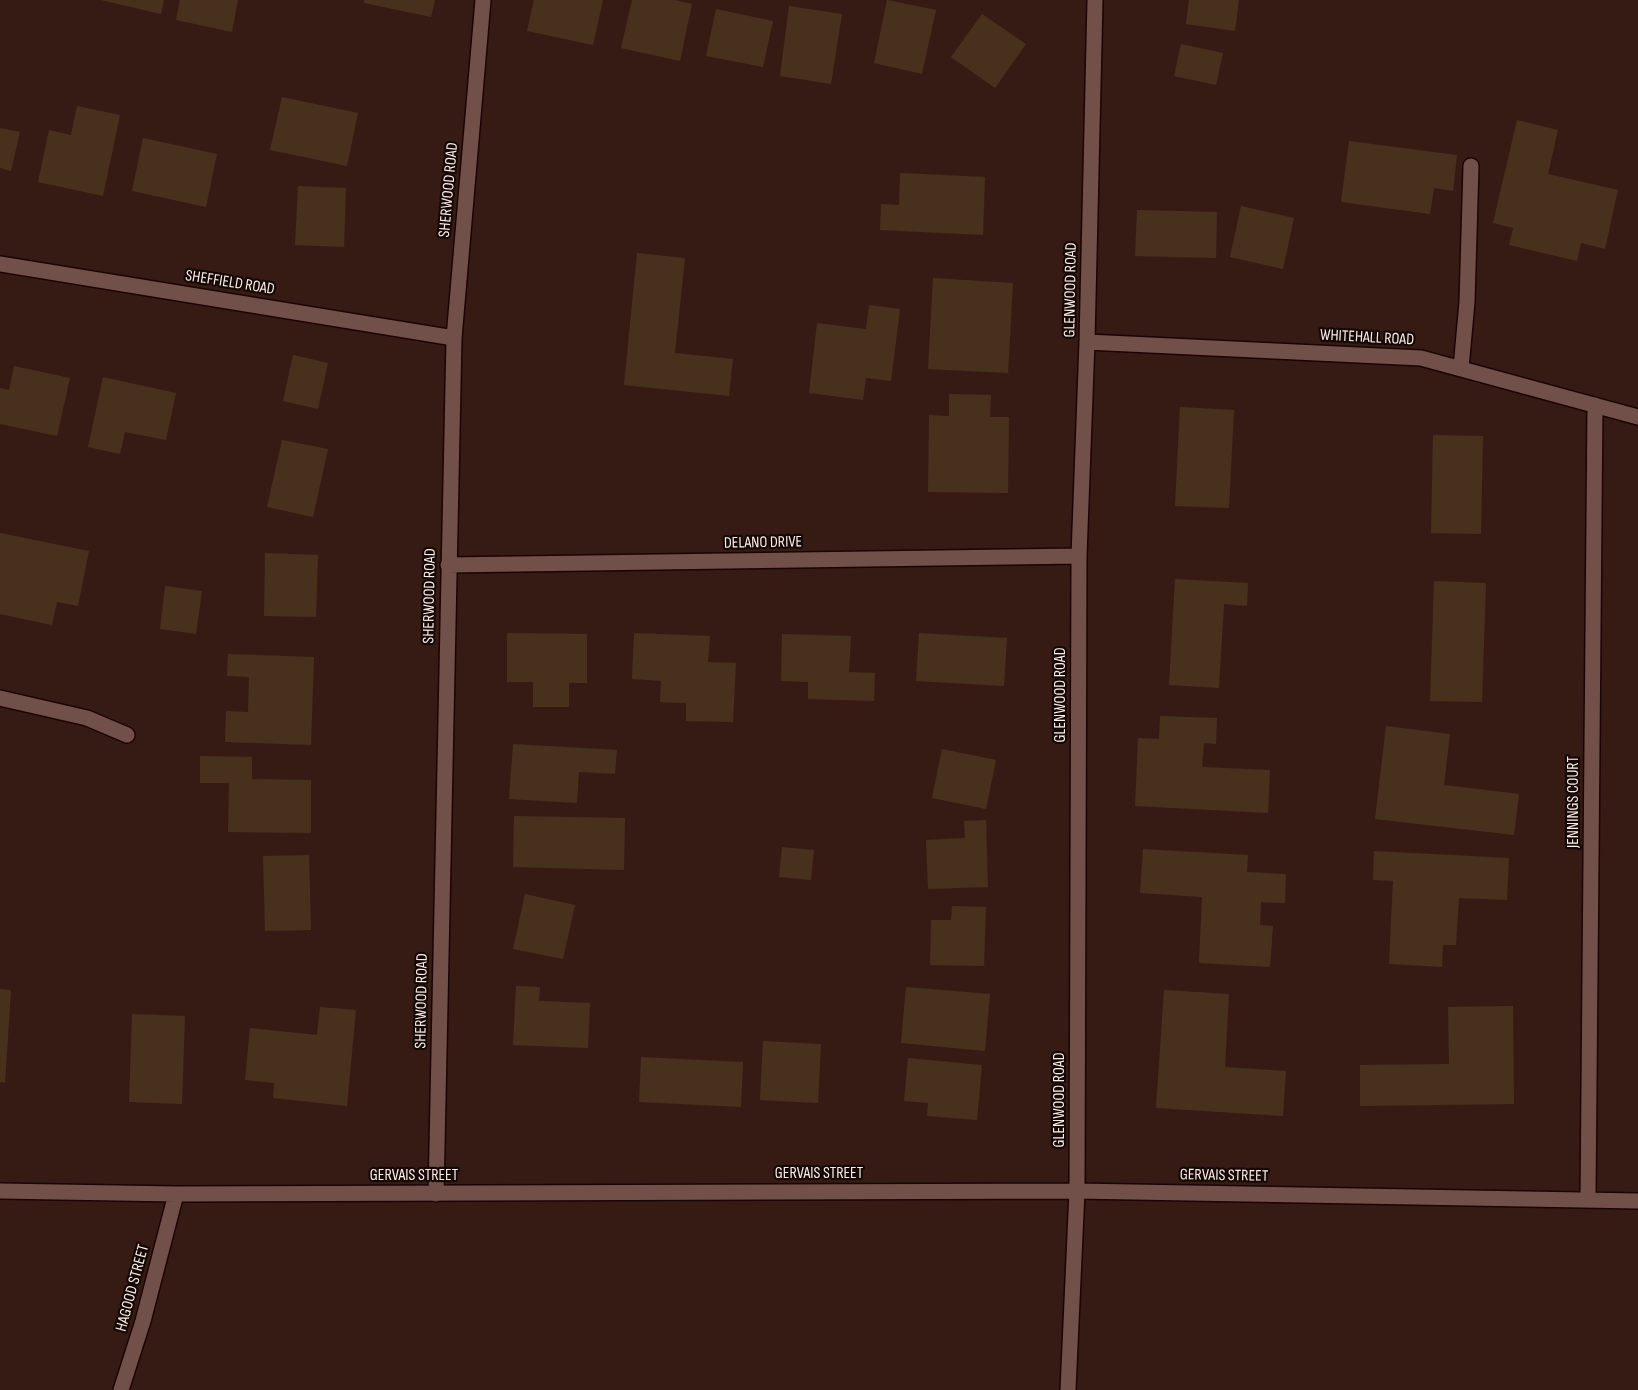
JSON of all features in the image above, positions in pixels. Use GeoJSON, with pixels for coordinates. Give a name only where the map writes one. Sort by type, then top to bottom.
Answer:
{"type":"FeatureCollection","features":[{"type":"Feature","properties":{"kind":"street","name":"SHERWOOD ROAD"},"geometry":{"type":"LineString","coordinates":[[436,1194],[454,338],[483,0]]}},
{"type":"Feature","properties":{"kind":"street","name":"GLENWOOD ROAD"},"geometry":{"type":"LineString","coordinates":[[1068,1390],[1077,1191],[1079,556],[1087,342],[1095,0]]}},
{"type":"Feature","properties":{"kind":"street"},"geometry":{"type":"LineString","coordinates":[[1460,368],[1467,302],[1471,166]]}},
{"type":"Feature","properties":{"kind":"street","name":"SHEFFIELD ROAD"},"geometry":{"type":"LineString","coordinates":[[0,264],[454,338]]}},
{"type":"Feature","properties":{"kind":"street","name":"WHITEHALL ROAD"},"geometry":{"type":"LineString","coordinates":[[1087,342],[1421,358],[1638,417]]}},
{"type":"Feature","properties":{"kind":"street","name":"JENNINGS COURT"},"geometry":{"type":"LineString","coordinates":[[1588,1199],[1595,406]]}},
{"type":"Feature","properties":{"kind":"street","name":"DELANO DRIVE"},"geometry":{"type":"LineString","coordinates":[[448,565],[1079,556]]}},
{"type":"Feature","properties":{"kind":"street"},"geometry":{"type":"LineString","coordinates":[[0,698],[87,718],[127,735]]}},
{"type":"Feature","properties":{"kind":"street","name":"GERVAIS STREET"},"geometry":{"type":"LineString","coordinates":[[0,1191],[176,1194],[436,1194],[1077,1191],[1638,1201]]}},
{"type":"Feature","properties":{"kind":"street","name":"HAGOOD STREET"},"geometry":{"type":"LineString","coordinates":[[121,1390],[143,1321],[176,1194]]}},
{"type":"Feature","properties":{"kind":"building"},"geometry":{"type":"Polygon","coordinates":[[[101,0],[164,0],[161,14],[101,0]]]}},
{"type":"Feature","properties":{"kind":"building"},"geometry":{"type":"Polygon","coordinates":[[[180,0],[238,0],[232,32],[176,20],[180,0]]]}},
{"type":"Feature","properties":{"kind":"building"},"geometry":{"type":"Polygon","coordinates":[[[364,0],[435,0],[431,17],[364,3],[364,0]]]}},
{"type":"Feature","properties":{"kind":"building"},"geometry":{"type":"Polygon","coordinates":[[[534,0],[603,0],[593,45],[527,31],[534,0]]]}},
{"type":"Feature","properties":{"kind":"building"},"geometry":{"type":"Polygon","coordinates":[[[632,0],[675,0],[692,4],[680,61],[621,48],[632,0]]]}},
{"type":"Feature","properties":{"kind":"building"},"geometry":{"type":"Polygon","coordinates":[[[887,0],[936,10],[922,74],[874,63],[887,0]]]}},
{"type":"Feature","properties":{"kind":"building"},"geometry":{"type":"Polygon","coordinates":[[[1189,0],[1239,0],[1235,31],[1186,24],[1189,0]]]}},
{"type":"Feature","properties":{"kind":"building"},"geometry":{"type":"Polygon","coordinates":[[[789,6],[842,14],[831,84],[780,76],[789,6]]]}},
{"type":"Feature","properties":{"kind":"building"},"geometry":{"type":"Polygon","coordinates":[[[716,9],[773,21],[763,67],[706,56],[716,9]]]}},
{"type":"Feature","properties":{"kind":"building"},"geometry":{"type":"Polygon","coordinates":[[[982,14],[1026,44],[995,88],[951,57],[982,14]]]}},
{"type":"Feature","properties":{"kind":"building"},"geometry":{"type":"Polygon","coordinates":[[[1181,44],[1223,53],[1216,85],[1174,76],[1181,44]]]}},
{"type":"Feature","properties":{"kind":"building"},"geometry":{"type":"Polygon","coordinates":[[[282,97],[358,113],[347,166],[270,150],[282,97]]]}},
{"type":"Feature","properties":{"kind":"building"},"geometry":{"type":"Polygon","coordinates":[[[77,106],[120,115],[103,196],[38,182],[49,130],[71,135],[77,106]]]}},
{"type":"Feature","properties":{"kind":"building"},"geometry":{"type":"Polygon","coordinates":[[[1517,120],[1558,130],[1548,174],[1618,190],[1605,249],[1581,243],[1577,261],[1509,245],[1513,228],[1493,223],[1517,120]]]}},
{"type":"Feature","properties":{"kind":"building"},"geometry":{"type":"Polygon","coordinates":[[[0,128],[20,132],[11,171],[0,168],[0,128]]]}},
{"type":"Feature","properties":{"kind":"building"},"geometry":{"type":"Polygon","coordinates":[[[143,138],[217,154],[206,207],[132,191],[143,138]]]}},
{"type":"Feature","properties":{"kind":"building"},"geometry":{"type":"Polygon","coordinates":[[[1349,141],[1457,155],[1453,191],[1434,188],[1430,214],[1341,202],[1349,141]]]}},
{"type":"Feature","properties":{"kind":"building"},"geometry":{"type":"Polygon","coordinates":[[[900,173],[985,177],[983,235],[880,230],[881,204],[899,205],[900,173]]]}},
{"type":"Feature","properties":{"kind":"building"},"geometry":{"type":"Polygon","coordinates":[[[298,186],[346,188],[344,247],[295,245],[298,186]]]}},
{"type":"Feature","properties":{"kind":"building"},"geometry":{"type":"Polygon","coordinates":[[[1241,206],[1294,218],[1283,269],[1230,257],[1241,206]]]}},
{"type":"Feature","properties":{"kind":"building"},"geometry":{"type":"Polygon","coordinates":[[[1137,210],[1217,212],[1216,258],[1135,256],[1137,210]]]}},
{"type":"Feature","properties":{"kind":"building"},"geometry":{"type":"Polygon","coordinates":[[[637,253],[685,258],[675,353],[733,359],[729,396],[624,385],[637,253]]]}},
{"type":"Feature","properties":{"kind":"building"},"geometry":{"type":"Polygon","coordinates":[[[933,278],[1013,283],[1008,373],[928,369],[933,278]]]}},
{"type":"Feature","properties":{"kind":"building"},"geometry":{"type":"Polygon","coordinates":[[[869,305],[900,309],[891,381],[866,378],[863,400],[809,393],[817,323],[866,329],[869,305]]]}},
{"type":"Feature","properties":{"kind":"building"},"geometry":{"type":"Polygon","coordinates":[[[293,355],[328,363],[318,409],[283,401],[293,355]]]}},
{"type":"Feature","properties":{"kind":"building"},"geometry":{"type":"Polygon","coordinates":[[[14,366],[70,378],[57,436],[0,424],[0,388],[9,390],[14,366]]]}},
{"type":"Feature","properties":{"kind":"building"},"geometry":{"type":"Polygon","coordinates":[[[103,377],[176,393],[166,440],[125,432],[120,454],[88,447],[103,377]]]}},
{"type":"Feature","properties":{"kind":"building"},"geometry":{"type":"Polygon","coordinates":[[[949,394],[991,395],[990,417],[1009,417],[1008,493],[928,492],[929,415],[949,416],[949,394]]]}},
{"type":"Feature","properties":{"kind":"building"},"geometry":{"type":"Polygon","coordinates":[[[1180,407],[1234,410],[1229,508],[1175,506],[1180,407]]]}},
{"type":"Feature","properties":{"kind":"building"},"geometry":{"type":"Polygon","coordinates":[[[1433,435],[1483,436],[1481,534],[1431,533],[1433,435]]]}},
{"type":"Feature","properties":{"kind":"building"},"geometry":{"type":"Polygon","coordinates":[[[282,440],[328,449],[313,517],[267,507],[282,440]]]}},
{"type":"Feature","properties":{"kind":"building"},"geometry":{"type":"Polygon","coordinates":[[[0,533],[89,551],[78,606],[57,602],[52,625],[0,614],[0,533]]]}},
{"type":"Feature","properties":{"kind":"building"},"geometry":{"type":"Polygon","coordinates":[[[265,553],[318,555],[316,617],[264,616],[265,553]]]}},
{"type":"Feature","properties":{"kind":"building"},"geometry":{"type":"Polygon","coordinates":[[[1175,579],[1248,583],[1247,606],[1224,604],[1219,688],[1169,685],[1175,579]]]}},
{"type":"Feature","properties":{"kind":"building"},"geometry":{"type":"Polygon","coordinates":[[[1434,581],[1486,583],[1482,702],[1430,701],[1434,581]]]}},
{"type":"Feature","properties":{"kind":"building"},"geometry":{"type":"Polygon","coordinates":[[[165,586],[202,591],[196,634],[160,629],[165,586]]]}},
{"type":"Feature","properties":{"kind":"building"},"geometry":{"type":"Polygon","coordinates":[[[507,633],[587,634],[587,683],[569,683],[569,707],[533,707],[533,682],[507,682],[507,633]]]}},
{"type":"Feature","properties":{"kind":"building"},"geometry":{"type":"Polygon","coordinates":[[[634,633],[710,636],[708,662],[736,663],[733,722],[686,721],[686,703],[660,702],[661,681],[632,679],[634,633]]]}},
{"type":"Feature","properties":{"kind":"building"},"geometry":{"type":"Polygon","coordinates":[[[919,633],[1007,638],[1004,686],[916,681],[919,633]]]}},
{"type":"Feature","properties":{"kind":"building"},"geometry":{"type":"Polygon","coordinates":[[[782,634],[851,636],[849,672],[875,673],[874,701],[808,699],[808,682],[781,681],[782,634]]]}},
{"type":"Feature","properties":{"kind":"building"},"geometry":{"type":"Polygon","coordinates":[[[228,654],[314,657],[311,745],[225,742],[226,711],[248,712],[249,677],[227,676],[228,654]]]}},
{"type":"Feature","properties":{"kind":"building"},"geometry":{"type":"Polygon","coordinates":[[[1160,716],[1217,718],[1216,744],[1204,743],[1202,767],[1270,770],[1268,813],[1135,806],[1138,738],[1159,739],[1160,716]]]}},
{"type":"Feature","properties":{"kind":"building"},"geometry":{"type":"Polygon","coordinates":[[[1386,726],[1450,734],[1444,785],[1519,794],[1514,835],[1375,819],[1386,726]]]}},
{"type":"Feature","properties":{"kind":"building"},"geometry":{"type":"Polygon","coordinates":[[[513,744],[617,750],[615,774],[579,772],[577,803],[509,799],[513,744]]]}},
{"type":"Feature","properties":{"kind":"building"},"geometry":{"type":"Polygon","coordinates":[[[942,749],[996,760],[986,809],[932,798],[942,749]]]}},
{"type":"Feature","properties":{"kind":"building"},"geometry":{"type":"Polygon","coordinates":[[[200,756],[252,757],[252,779],[311,780],[311,833],[228,832],[229,783],[200,783],[200,756]]]}},
{"type":"Feature","properties":{"kind":"building"},"geometry":{"type":"Polygon","coordinates":[[[514,816],[625,818],[624,870],[513,867],[514,816]]]}},
{"type":"Feature","properties":{"kind":"building"},"geometry":{"type":"Polygon","coordinates":[[[986,820],[988,887],[928,889],[926,840],[965,838],[964,821],[986,820]]]}},
{"type":"Feature","properties":{"kind":"building"},"geometry":{"type":"Polygon","coordinates":[[[782,847],[814,850],[811,880],[779,877],[782,847]]]}},
{"type":"Feature","properties":{"kind":"building"},"geometry":{"type":"Polygon","coordinates":[[[1143,849],[1248,855],[1247,872],[1286,874],[1285,903],[1261,902],[1260,925],[1273,926],[1270,967],[1199,963],[1202,897],[1140,893],[1143,849]]]}},
{"type":"Feature","properties":{"kind":"building"},"geometry":{"type":"Polygon","coordinates":[[[1374,851],[1509,858],[1507,900],[1459,898],[1456,945],[1443,945],[1442,967],[1389,964],[1393,881],[1373,880],[1374,851]]]}},
{"type":"Feature","properties":{"kind":"building"},"geometry":{"type":"Polygon","coordinates":[[[309,855],[311,930],[265,931],[263,856],[309,855]]]}},
{"type":"Feature","properties":{"kind":"building"},"geometry":{"type":"Polygon","coordinates":[[[525,894],[575,905],[563,959],[513,949],[525,894]]]}},
{"type":"Feature","properties":{"kind":"building"},"geometry":{"type":"Polygon","coordinates":[[[952,906],[986,907],[984,966],[930,965],[931,920],[951,920],[952,906]]]}},
{"type":"Feature","properties":{"kind":"building"},"geometry":{"type":"Polygon","coordinates":[[[516,986],[540,987],[539,1001],[590,1003],[588,1048],[513,1045],[516,986]]]}},
{"type":"Feature","properties":{"kind":"building"},"geometry":{"type":"Polygon","coordinates":[[[906,987],[990,994],[985,1051],[901,1043],[906,987]]]}},
{"type":"Feature","properties":{"kind":"building"},"geometry":{"type":"Polygon","coordinates":[[[0,989],[11,990],[5,1083],[0,1082],[0,989]]]}},
{"type":"Feature","properties":{"kind":"building"},"geometry":{"type":"Polygon","coordinates":[[[1164,990],[1229,994],[1225,1067],[1286,1071],[1283,1116],[1156,1108],[1164,990]]]}},
{"type":"Feature","properties":{"kind":"building"},"geometry":{"type":"Polygon","coordinates":[[[1513,1006],[1514,1104],[1360,1106],[1360,1065],[1449,1064],[1448,1007],[1513,1006]]]}},
{"type":"Feature","properties":{"kind":"building"},"geometry":{"type":"Polygon","coordinates":[[[320,1007],[356,1010],[347,1106],[273,1098],[274,1083],[245,1080],[250,1028],[317,1035],[320,1007]]]}},
{"type":"Feature","properties":{"kind":"building"},"geometry":{"type":"Polygon","coordinates":[[[132,1014],[185,1016],[182,1104],[129,1102],[132,1014]]]}},
{"type":"Feature","properties":{"kind":"building"},"geometry":{"type":"Polygon","coordinates":[[[763,1041],[821,1044],[818,1103],[760,1100],[763,1041]]]}},
{"type":"Feature","properties":{"kind":"building"},"geometry":{"type":"Polygon","coordinates":[[[641,1057],[743,1062],[741,1107],[639,1102],[641,1057]]]}},
{"type":"Feature","properties":{"kind":"building"},"geometry":{"type":"Polygon","coordinates":[[[908,1058],[982,1065],[977,1120],[927,1116],[928,1103],[904,1101],[908,1058]]]}}]}
